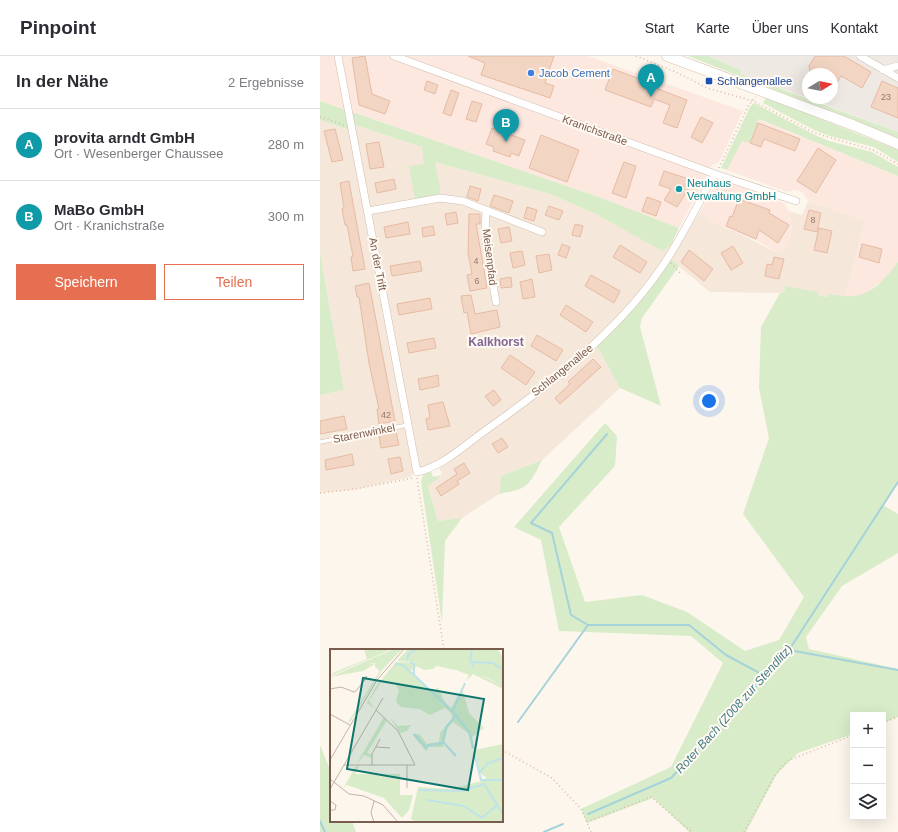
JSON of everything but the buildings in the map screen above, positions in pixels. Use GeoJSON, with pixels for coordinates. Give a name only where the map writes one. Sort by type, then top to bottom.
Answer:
{"type":"FeatureCollection","features":[{"type":"Feature","properties":{"kind":"main road"},"geometry":{"type":"LineString","coordinates":[[666,56],[853,125],[898,144]]}},
{"type":"Feature","properties":{"kind":"street","name":"An der Trift"},"geometry":{"type":"LineString","coordinates":[[338,56],[417,475]]}},
{"type":"Feature","properties":{"kind":"street","name":"Kranichstraße"},"geometry":{"type":"LineString","coordinates":[[394,56],[715,174],[796,201]]}},
{"type":"Feature","properties":{"kind":"street"},"geometry":{"type":"LineString","coordinates":[[860,56],[898,78]]}},
{"type":"Feature","properties":{"kind":"street"},"geometry":{"type":"LineString","coordinates":[[883,70],[898,66]]}},
{"type":"Feature","properties":{"kind":"street","name":"Schlangenallee"},"geometry":{"type":"LineString","coordinates":[[417,475],[432,468],[508,414],[594,345],[609,330],[659,271],[715,174]]}},
{"type":"Feature","properties":{"kind":"street"},"geometry":{"type":"LineString","coordinates":[[368,211],[440,198],[463,201],[542,232]]}},
{"type":"Feature","properties":{"kind":"street","name":"Meisenpfad"},"geometry":{"type":"LineString","coordinates":[[486,211],[486,235],[496,302]]}},
{"type":"Feature","properties":{"kind":"lane","name":"Starenwinkel"},"geometry":{"type":"LineString","coordinates":[[320,442],[408,425]]}},
{"type":"Feature","properties":{"kind":"path"},"geometry":{"type":"LineString","coordinates":[[636,56],[678,73],[698,84],[753,101],[815,133],[873,150],[898,164]]}},
{"type":"Feature","properties":{"kind":"path"},"geometry":{"type":"LineString","coordinates":[[715,174],[733,140],[748,106],[761,91]]}},
{"type":"Feature","properties":{"kind":"path"},"geometry":{"type":"LineString","coordinates":[[320,117],[346,126],[352,126]]}},
{"type":"Feature","properties":{"kind":"path"},"geometry":{"type":"LineString","coordinates":[[676,268],[680,273]]}},
{"type":"Feature","properties":{"kind":"path"},"geometry":{"type":"LineString","coordinates":[[320,493],[356,488],[417,475],[444,649]]}},
{"type":"Feature","properties":{"kind":"path"},"geometry":{"type":"LineString","coordinates":[[886,722],[898,717]]}},
{"type":"Feature","properties":{"kind":"path"},"geometry":{"type":"LineString","coordinates":[[744,832],[775,775],[787,761],[850,736]]}},
{"type":"Feature","properties":{"kind":"path"},"geometry":{"type":"LineString","coordinates":[[503,751],[552,778],[580,808],[591,832]]}},
{"type":"Feature","properties":{"kind":"path"},"geometry":{"type":"LineString","coordinates":[[587,822],[651,797],[692,832]]}},
{"type":"Feature","properties":{"kind":"shaded area"},"geometry":{"type":"Polygon","coordinates":[[[320,56],[333,56],[345,110],[320,101],[320,56]]]}},
{"type":"Feature","properties":{"kind":"shaded area"},"geometry":{"type":"Polygon","coordinates":[[[333,56],[342,56],[355,125],[422,147],[435,162],[550,194],[596,214],[662,250],[671,245],[657,271],[597,346],[620,388],[542,460],[501,476],[499,494],[462,518],[438,521],[428,485],[442,475],[439,466],[423,475],[414,473],[410,477],[356,489],[320,493],[320,395],[344,390],[320,250],[320,120],[348,130],[333,56]]]}},
{"type":"Feature","properties":{"kind":"shaded area"},"geometry":{"type":"Polygon","coordinates":[[[342,56],[588,56],[743,111],[719,162],[712,165],[679,228],[604,199],[352,112],[342,56]]]}},
{"type":"Feature","properties":{"kind":"shaded area"},"geometry":{"type":"Polygon","coordinates":[[[708,56],[898,56],[898,132],[824,104],[838,104],[838,68],[802,68],[802,96],[740,74],[741,70],[708,56]]]}},
{"type":"Feature","properties":{"kind":"shaded area"},"geometry":{"type":"Polygon","coordinates":[[[758,119],[898,176],[898,262],[886,278],[865,294],[845,298],[865,221],[808,201],[802,192],[795,190],[787,192],[727,170],[742,140],[749,143],[758,119]]]}},
{"type":"Feature","properties":{"kind":"shaded area"},"geometry":{"type":"Polygon","coordinates":[[[717,181],[736,185],[784,203],[789,211],[792,230],[789,244],[786,249],[776,252],[760,242],[715,224],[702,215],[700,212],[717,181]]]}},
{"type":"Feature","properties":{"kind":"shaded area"},"geometry":{"type":"Polygon","coordinates":[[[808,201],[865,221],[845,298],[831,294],[827,297],[818,295],[818,293],[785,286],[784,293],[710,292],[670,259],[700,212],[702,215],[776,252],[792,230],[789,211],[802,215],[808,201]]]}},
{"type":"Feature","properties":{"kind":"green space"},"geometry":{"type":"Polygon","coordinates":[[[688,56],[708,56],[741,70],[740,74],[802,97],[802,101],[688,56]]]}},
{"type":"Feature","properties":{"kind":"green space"},"geometry":{"type":"Polygon","coordinates":[[[766,97],[898,150],[898,162],[874,147],[816,131],[763,103],[766,97]]]}},
{"type":"Feature","properties":{"kind":"green space"},"geometry":{"type":"Polygon","coordinates":[[[320,101],[345,110],[349,130],[320,120],[320,101]]]}},
{"type":"Feature","properties":{"kind":"green space"},"geometry":{"type":"Polygon","coordinates":[[[754,103],[829,141],[872,152],[898,167],[898,176],[759,119],[749,143],[742,141],[727,170],[721,168],[750,107],[754,103]]]}},
{"type":"Feature","properties":{"kind":"green space"},"geometry":{"type":"Polygon","coordinates":[[[811,104],[822,104],[898,132],[898,138],[811,104]]]}},
{"type":"Feature","properties":{"kind":"green space"},"geometry":{"type":"Polygon","coordinates":[[[352,112],[604,199],[679,228],[671,245],[662,251],[596,214],[550,194],[435,162],[440,195],[415,200],[409,166],[424,164],[422,147],[355,125],[352,112]]]}},
{"type":"Feature","properties":{"kind":"green space"},"geometry":{"type":"Polygon","coordinates":[[[320,251],[344,390],[320,395],[320,251]]]}},
{"type":"Feature","properties":{"kind":"green space"},"geometry":{"type":"Polygon","coordinates":[[[670,259],[679,266],[642,318],[640,327],[661,406],[620,388],[597,346],[670,259]]]}},
{"type":"Feature","properties":{"kind":"green space"},"geometry":{"type":"Polygon","coordinates":[[[898,262],[898,482],[883,505],[898,514],[898,553],[842,586],[806,637],[809,649],[898,669],[898,717],[886,722],[886,712],[850,712],[850,735],[798,753],[777,774],[746,832],[689,832],[653,798],[587,823],[581,809],[671,767],[723,663],[691,636],[559,631],[541,540],[514,527],[605,423],[617,436],[615,466],[559,527],[585,602],[642,595],[687,612],[745,651],[779,640],[804,597],[743,514],[769,438],[759,388],[761,327],[780,293],[784,293],[785,286],[818,292],[818,295],[827,297],[830,294],[853,296],[870,291],[884,279],[898,262]]]}},
{"type":"Feature","properties":{"kind":"green space"},"geometry":{"type":"Polygon","coordinates":[[[542,460],[534,476],[526,485],[516,490],[499,494],[501,476],[542,460]]]}},
{"type":"Feature","properties":{"kind":"green space"},"geometry":{"type":"Polygon","coordinates":[[[431,471],[433,477],[442,475],[428,486],[438,521],[462,518],[445,541],[442,622],[421,482],[423,475],[431,471]]]}},
{"type":"Feature","properties":{"kind":"green space"},"geometry":{"type":"Polygon","coordinates":[[[320,745],[330,770],[330,822],[352,822],[356,832],[320,832],[320,745]]]}},
{"type":"Feature","properties":{"kind":"waterway"},"geometry":{"type":"LineString","coordinates":[[588,625],[571,615],[552,533],[531,523],[607,434]]}},
{"type":"Feature","properties":{"kind":"waterway","name":"Roter Bach (Z008 zur Stendlitz)"},"geometry":{"type":"LineString","coordinates":[[588,814],[671,778],[789,650],[898,482]]}},
{"type":"Feature","properties":{"kind":"waterway"},"geometry":{"type":"LineString","coordinates":[[518,722],[588,625],[689,625],[726,655],[765,676]]}},
{"type":"Feature","properties":{"kind":"waterway"},"geometry":{"type":"LineString","coordinates":[[789,650],[898,670]]}},
{"type":"Feature","properties":{"kind":"waterway"},"geometry":{"type":"LineString","coordinates":[[320,821],[325,832]]}},
{"type":"Feature","properties":{"kind":"waterway","name":"Roter Bach (Z008 zur Stendlitz)"},"geometry":{"type":"LineString","coordinates":[[544,832],[563,824]]}},
{"type":"Feature","properties":{"kind":"place","name":"Jacob Cement"},"geometry":{"type":"Point","coordinates":[531,73]}},
{"type":"Feature","properties":{"kind":"place","name":"Schlangenallee"},"geometry":{"type":"Point","coordinates":[709,81]}},
{"type":"Feature","properties":{"kind":"place","name":"provita arndt GmbH"},"geometry":{"type":"Point","coordinates":[651,97]}},
{"type":"Feature","properties":{"kind":"place","name":"MaBo GmbH"},"geometry":{"type":"Point","coordinates":[506,142]}},
{"type":"Feature","properties":{"kind":"place","name":"Neuhaus Verwaltung GmbH"},"geometry":{"type":"Point","coordinates":[679,189]}},
{"type":"Feature","properties":{"kind":"district","name":"Kalkhorst"},"geometry":{"type":"Point","coordinates":[496,342]}}]}
